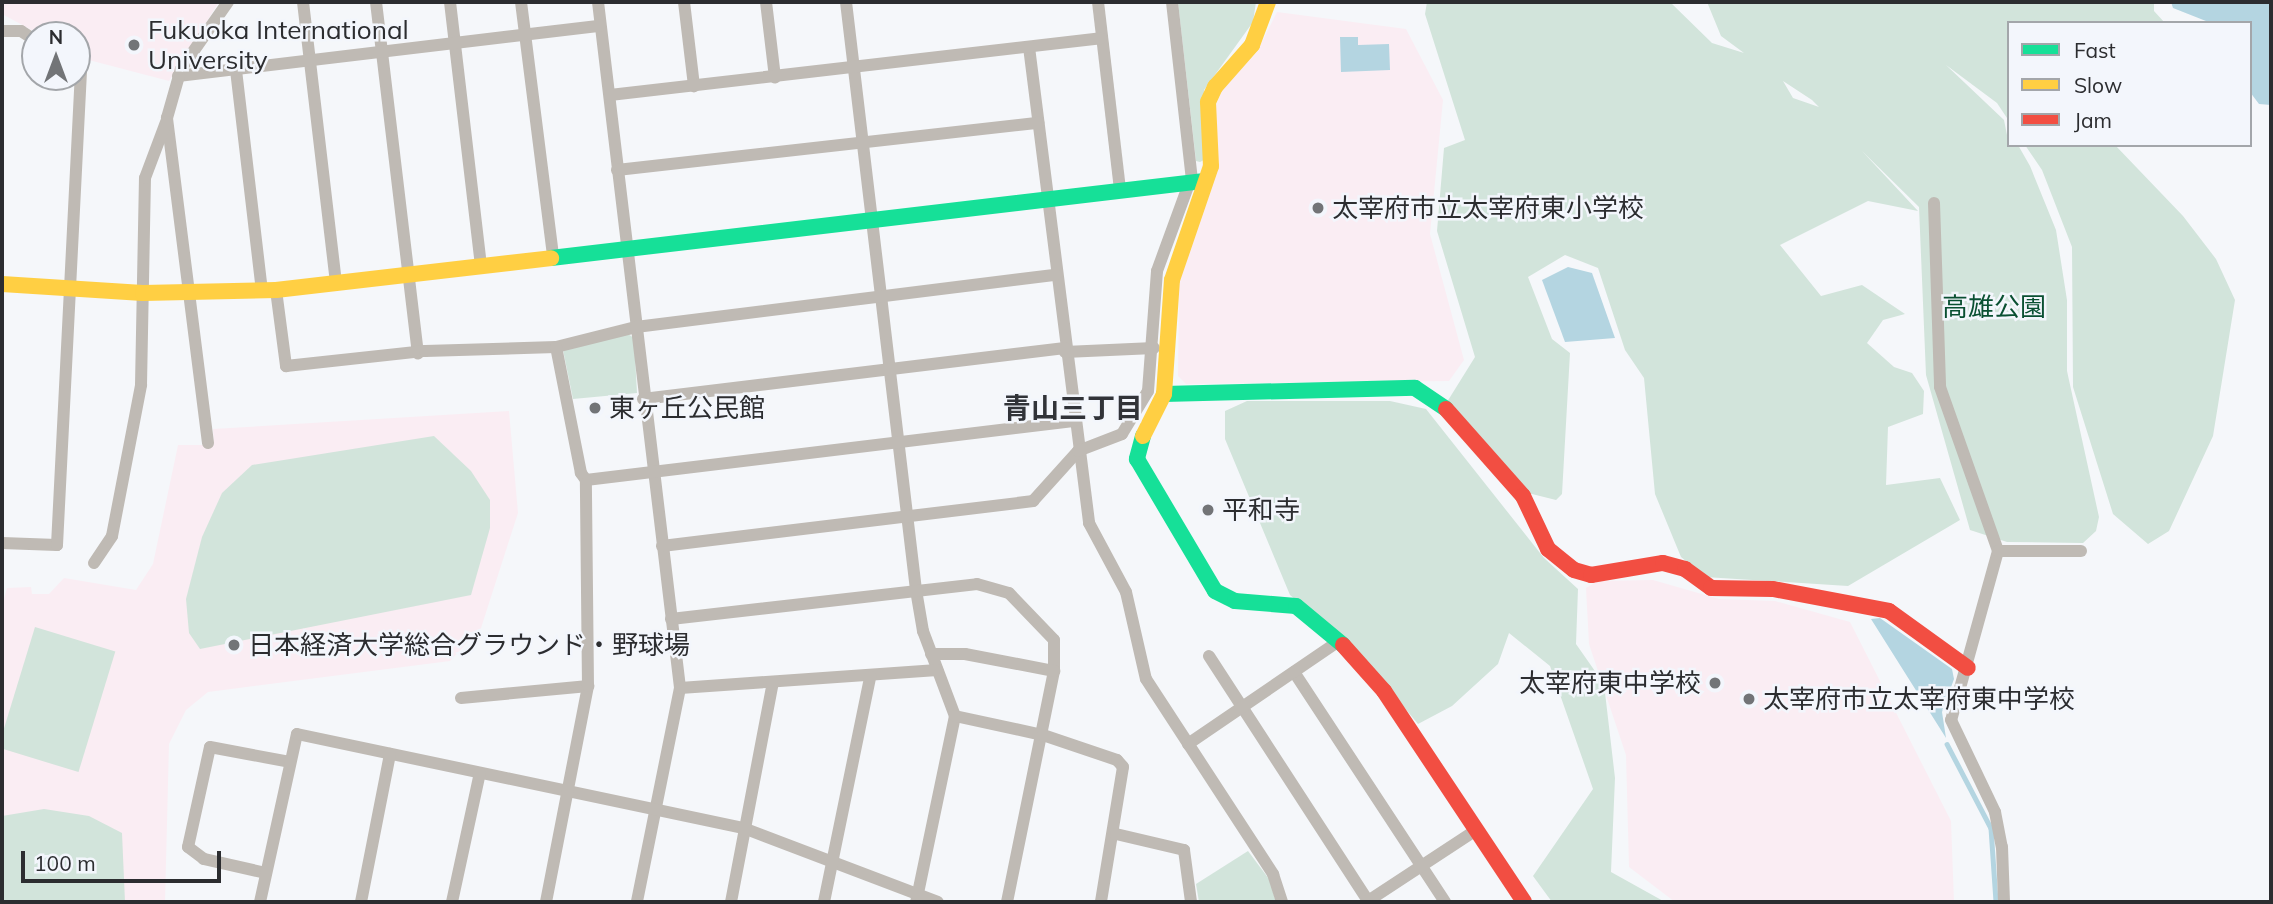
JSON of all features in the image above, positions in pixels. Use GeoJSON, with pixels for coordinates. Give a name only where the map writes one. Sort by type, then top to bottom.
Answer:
{"type":"FeatureCollection","features":[{"type":"Feature","properties":{"kind":"street"},"geometry":{"type":"LineString","coordinates":[[94,563],[112,536],[141,385],[145,178],[167,118],[178,76],[228,2]]}},
{"type":"Feature","properties":{"kind":"street"},"geometry":{"type":"LineString","coordinates":[[303,2],[336,283]]}},
{"type":"Feature","properties":{"kind":"street"},"geometry":{"type":"LineString","coordinates":[[376,2],[418,353]]}},
{"type":"Feature","properties":{"kind":"street"},"geometry":{"type":"LineString","coordinates":[[450,2],[481,266]]}},
{"type":"Feature","properties":{"kind":"street"},"geometry":{"type":"LineString","coordinates":[[521,2],[553,257]]}},
{"type":"Feature","properties":{"kind":"street"},"geometry":{"type":"LineString","coordinates":[[598,2],[628,248],[643,399],[680,688],[637,902]]}},
{"type":"Feature","properties":{"kind":"street"},"geometry":{"type":"LineString","coordinates":[[684,2],[694,86]]}},
{"type":"Feature","properties":{"kind":"street"},"geometry":{"type":"LineString","coordinates":[[766,2],[775,77]]}},
{"type":"Feature","properties":{"kind":"street"},"geometry":{"type":"LineString","coordinates":[[846,2],[916,590],[930,654],[955,716],[916,900]]}},
{"type":"Feature","properties":{"kind":"street"},"geometry":{"type":"LineString","coordinates":[[1098,2],[1120,189]]}},
{"type":"Feature","properties":{"kind":"street"},"geometry":{"type":"LineString","coordinates":[[1172,2],[1195,181],[1172,280],[1164,394],[1138,446],[1138,459],[1209,585],[1234,601],[1291,603],[1339,642],[1384,691],[1524,902]]}},
{"type":"Feature","properties":{"kind":"street"},"geometry":{"type":"LineString","coordinates":[[662,545],[908,518],[1032,501],[1078,451],[1125,430],[1150,384],[1157,271],[1195,181],[1211,166],[1208,102],[1215,87],[1252,46],[1268,2]]}},
{"type":"Feature","properties":{"kind":"street"},"geometry":{"type":"LineString","coordinates":[[178,76],[600,26]]}},
{"type":"Feature","properties":{"kind":"street"},"geometry":{"type":"LineString","coordinates":[[2,31],[21,31]]}},
{"type":"Feature","properties":{"kind":"street"},"geometry":{"type":"LineString","coordinates":[[610,95],[1101,38]]}},
{"type":"Feature","properties":{"kind":"street"},"geometry":{"type":"LineString","coordinates":[[1029,47],[1073,421],[1089,523],[1129,599],[1139,665],[1273,874],[1282,902]]}},
{"type":"Feature","properties":{"kind":"street"},"geometry":{"type":"LineString","coordinates":[[236,71],[269,290],[286,366],[418,353],[556,347],[636,327],[1056,275]]}},
{"type":"Feature","properties":{"kind":"street"},"geometry":{"type":"LineString","coordinates":[[2,543],[57,545],[80,91]]}},
{"type":"Feature","properties":{"kind":"street"},"geometry":{"type":"LineString","coordinates":[[167,118],[208,443]]}},
{"type":"Feature","properties":{"kind":"street"},"geometry":{"type":"LineString","coordinates":[[617,170],[1038,123]]}},
{"type":"Feature","properties":{"kind":"street"},"geometry":{"type":"LineString","coordinates":[[2,284],[143,293],[269,290],[1195,181]]}},
{"type":"Feature","properties":{"kind":"street"},"geometry":{"type":"LineString","coordinates":[[1934,203],[1940,387],[1998,551],[1968,668],[1951,720],[1995,812],[2002,847],[2004,902]]}},
{"type":"Feature","properties":{"kind":"street"},"geometry":{"type":"LineString","coordinates":[[546,902],[570,792],[588,686],[586,480],[581,473],[556,347]]}},
{"type":"Feature","properties":{"kind":"street"},"geometry":{"type":"LineString","coordinates":[[643,399],[1065,350],[1154,348]]}},
{"type":"Feature","properties":{"kind":"street"},"geometry":{"type":"LineString","coordinates":[[1164,394],[1415,388],[1437,399],[1498,465],[1523,496],[1548,550],[1574,570],[1591,575],[1663,563],[1685,569],[1711,588],[1773,589],[1889,611],[1968,668]]}},
{"type":"Feature","properties":{"kind":"street"},"geometry":{"type":"LineString","coordinates":[[586,480],[654,474],[1073,421]]}},
{"type":"Feature","properties":{"kind":"street"},"geometry":{"type":"LineString","coordinates":[[1998,551],[2081,551]]}},
{"type":"Feature","properties":{"kind":"street"},"geometry":{"type":"LineString","coordinates":[[671,619],[977,584],[1009,593],[1054,640],[1054,671],[1007,902]]}},
{"type":"Feature","properties":{"kind":"street"},"geometry":{"type":"LineString","coordinates":[[1188,744],[1339,642]]}},
{"type":"Feature","properties":{"kind":"street"},"geometry":{"type":"LineString","coordinates":[[930,654],[965,654],[1054,671]]}},
{"type":"Feature","properties":{"kind":"street"},"geometry":{"type":"LineString","coordinates":[[1209,656],[1368,902],[1476,830]]}},
{"type":"Feature","properties":{"kind":"street"},"geometry":{"type":"LineString","coordinates":[[680,688],[870,677],[937,670]]}},
{"type":"Feature","properties":{"kind":"street"},"geometry":{"type":"LineString","coordinates":[[1294,673],[1444,902]]}},
{"type":"Feature","properties":{"kind":"street"},"geometry":{"type":"LineString","coordinates":[[824,902],[870,677]]}},
{"type":"Feature","properties":{"kind":"street"},"geometry":{"type":"LineString","coordinates":[[731,902],[773,682]]}},
{"type":"Feature","properties":{"kind":"street"},"geometry":{"type":"LineString","coordinates":[[461,698],[588,686]]}},
{"type":"Feature","properties":{"kind":"street"},"geometry":{"type":"LineString","coordinates":[[955,716],[1043,735],[1117,760],[1123,767],[1116,834],[1101,902]]}},
{"type":"Feature","properties":{"kind":"street"},"geometry":{"type":"LineString","coordinates":[[260,902],[297,734],[746,829],[916,900],[938,902]]}},
{"type":"Feature","properties":{"kind":"street"},"geometry":{"type":"LineString","coordinates":[[266,873],[204,859],[188,847],[210,747],[290,762]]}},
{"type":"Feature","properties":{"kind":"street"},"geometry":{"type":"LineString","coordinates":[[361,902],[390,754]]}},
{"type":"Feature","properties":{"kind":"street"},"geometry":{"type":"LineString","coordinates":[[452,902],[481,773]]}},
{"type":"Feature","properties":{"kind":"street"},"geometry":{"type":"LineString","coordinates":[[1116,834],[1184,850],[1191,902]]}},
{"type":"Feature","properties":{"kind":"shaded area","name":"Fukuoka International University"},"geometry":{"type":"Polygon","coordinates":[[[2,2],[219,2],[169,81],[91,61],[91,21],[21,21],[21,24],[2,14],[2,2]]]}},
{"type":"Feature","properties":{"kind":"shaded area","name":"太宰府市立太宰府東小学校"},"geometry":{"type":"Polygon","coordinates":[[[1277,12],[1406,29],[1443,100],[1430,234],[1464,360],[1449,381],[1186,384],[1178,376],[1179,285],[1212,114],[1223,89],[1257,52],[1277,12]]]}},
{"type":"Feature","properties":{"kind":"shaded area","name":"日本経済大学総合グラウンド・野球場"},"geometry":{"type":"Polygon","coordinates":[[[509,411],[518,513],[481,628],[450,661],[208,692],[186,710],[169,744],[165,902],[2,902],[2,606],[7,588],[31,587],[32,594],[49,594],[64,578],[136,590],[153,564],[178,445],[214,445],[213,429],[509,411]]]}},
{"type":"Feature","properties":{"kind":"shaded area","name":"太宰府市立太宰府東中学校"},"geometry":{"type":"Polygon","coordinates":[[[1653,580],[1719,599],[1775,601],[1850,622],[1951,821],[1954,902],[1675,902],[1629,867],[1626,755],[1589,644],[1586,588],[1598,581],[1653,580]]]}},
{"type":"Feature","properties":{"kind":"green space"},"geometry":{"type":"Polygon","coordinates":[[[1178,2],[1256,2],[1253,22],[1204,90],[1204,160],[1200,162],[1196,161],[1178,2]]]}},
{"type":"Feature","properties":{"kind":"green space","name":"高雄公園"},"geometry":{"type":"Polygon","coordinates":[[[1427,2],[1670,2],[1712,43],[1744,53],[1721,36],[1707,2],[2154,2],[2154,11],[2163,21],[2007,21],[2007,118],[1997,103],[1946,65],[2004,120],[2007,147],[2019,147],[2030,166],[2056,230],[2067,300],[2067,371],[2099,517],[2096,531],[2083,543],[2007,542],[1970,530],[1926,375],[1919,207],[1862,151],[1918,211],[1868,201],[1780,245],[1821,296],[1862,285],[1905,314],[1883,320],[1867,343],[1894,367],[1912,373],[1924,391],[1923,414],[1888,427],[1886,485],[1940,478],[1960,520],[1848,586],[1705,577],[1681,557],[1655,494],[1644,378],[1625,350],[1598,268],[1565,255],[1528,277],[1552,339],[1570,353],[1562,494],[1556,500],[1528,493],[1447,402],[1475,357],[1437,231],[1444,148],[1465,140],[1425,14],[1427,2]],[[1783,81],[1793,98],[1819,107],[1812,100],[1783,81]]]}},
{"type":"Feature","properties":{"kind":"green space"},"geometry":{"type":"Polygon","coordinates":[[[2026,147],[2117,147],[2183,216],[2216,259],[2235,300],[2213,436],[2169,531],[2148,544],[2113,514],[2073,387],[2072,247],[2042,170],[2026,147]]]}},
{"type":"Feature","properties":{"kind":"green space"},"geometry":{"type":"Polygon","coordinates":[[[628,334],[634,338],[637,393],[573,399],[563,350],[628,334]]]}},
{"type":"Feature","properties":{"kind":"green space"},"geometry":{"type":"Polygon","coordinates":[[[1247,401],[1390,401],[1426,409],[1544,558],[1578,589],[1576,644],[1604,684],[1615,778],[1611,872],[1665,902],[1552,902],[1533,876],[1593,789],[1550,666],[1509,633],[1498,664],[1452,706],[1418,724],[1359,653],[1290,595],[1225,439],[1225,411],[1247,401]]]}},
{"type":"Feature","properties":{"kind":"green space"},"geometry":{"type":"Polygon","coordinates":[[[434,436],[471,471],[490,500],[490,528],[471,595],[200,649],[189,633],[186,599],[202,537],[222,493],[252,465],[434,436]]]}},
{"type":"Feature","properties":{"kind":"green space"},"geometry":{"type":"Polygon","coordinates":[[[35,627],[115,652],[78,772],[2,749],[2,735],[35,627]]]}},
{"type":"Feature","properties":{"kind":"green space"},"geometry":{"type":"Polygon","coordinates":[[[44,809],[89,816],[122,833],[125,902],[2,902],[2,816],[44,809]]]}},
{"type":"Feature","properties":{"kind":"green space"},"geometry":{"type":"Polygon","coordinates":[[[1248,851],[1269,879],[1276,902],[1199,902],[1196,884],[1248,851]]]}},
{"type":"Feature","properties":{"kind":"water"},"geometry":{"type":"Polygon","coordinates":[[[2171,2],[2271,2],[2271,105],[2259,104],[2252,95],[2252,21],[2206,21],[2173,8],[2171,2]]]}},
{"type":"Feature","properties":{"kind":"water"},"geometry":{"type":"Polygon","coordinates":[[[1340,37],[1358,37],[1358,45],[1389,44],[1390,70],[1341,72],[1340,37]]]}},
{"type":"Feature","properties":{"kind":"water"},"geometry":{"type":"Polygon","coordinates":[[[1568,267],[1592,273],[1615,338],[1565,342],[1542,280],[1568,267]]]}},
{"type":"Feature","properties":{"kind":"water"},"geometry":{"type":"Polygon","coordinates":[[[1880,618],[1952,669],[1954,679],[1942,712],[1946,738],[1871,619],[1880,618]]]}},
{"type":"Feature","properties":{"kind":"waterway"},"geometry":{"type":"LineString","coordinates":[[1947,744],[1991,828],[1996,902]]}},
{"type":"Feature","properties":{"kind":"traffic: fast"},"geometry":{"type":"LineString","coordinates":[[551,258],[1204,181]]}},
{"type":"Feature","properties":{"kind":"traffic: fast"},"geometry":{"type":"LineString","coordinates":[[1164,394],[1415,388],[1446,409]]}},
{"type":"Feature","properties":{"kind":"traffic: fast"},"geometry":{"type":"LineString","coordinates":[[1143,436],[1137,459],[1215,591],[1235,601],[1296,606],[1343,645]]}},
{"type":"Feature","properties":{"kind":"traffic: slow"},"geometry":{"type":"LineString","coordinates":[[1143,436],[1164,394],[1172,280],[1211,166],[1208,102],[1215,87],[1252,45],[1268,2]]}},
{"type":"Feature","properties":{"kind":"traffic: slow"},"geometry":{"type":"LineString","coordinates":[[2,284],[143,293],[276,290],[551,258]]}},
{"type":"Feature","properties":{"kind":"traffic: jam"},"geometry":{"type":"LineString","coordinates":[[1446,409],[1523,496],[1548,549],[1574,570],[1591,575],[1663,563],[1685,569],[1711,588],[1773,589],[1889,611],[1968,668]]}},
{"type":"Feature","properties":{"kind":"traffic: jam"},"geometry":{"type":"LineString","coordinates":[[1343,645],[1384,691],[1524,902]]}},
{"type":"Feature","properties":{"kind":"place","name":"Fukuoka International University"},"geometry":{"type":"Point","coordinates":[134,45]}},
{"type":"Feature","properties":{"kind":"place","name":"太宰府市立太宰府東小学校"},"geometry":{"type":"Point","coordinates":[1318,208]}},
{"type":"Feature","properties":{"kind":"place","name":"東ヶ丘公民館"},"geometry":{"type":"Point","coordinates":[595,408]}},
{"type":"Feature","properties":{"kind":"place","name":"平和寺"},"geometry":{"type":"Point","coordinates":[1208,510]}},
{"type":"Feature","properties":{"kind":"place","name":"日本経済大学総合グラウンド・野球場"},"geometry":{"type":"Point","coordinates":[234,645]}},
{"type":"Feature","properties":{"kind":"place","name":"太宰府東中学校"},"geometry":{"type":"Point","coordinates":[1715,683]}},
{"type":"Feature","properties":{"kind":"place","name":"太宰府市立太宰府東中学校"},"geometry":{"type":"Point","coordinates":[1749,699]}},
{"type":"Feature","properties":{"kind":"district","name":"青山三丁目"},"geometry":{"type":"Point","coordinates":[1073,408]}}]}
